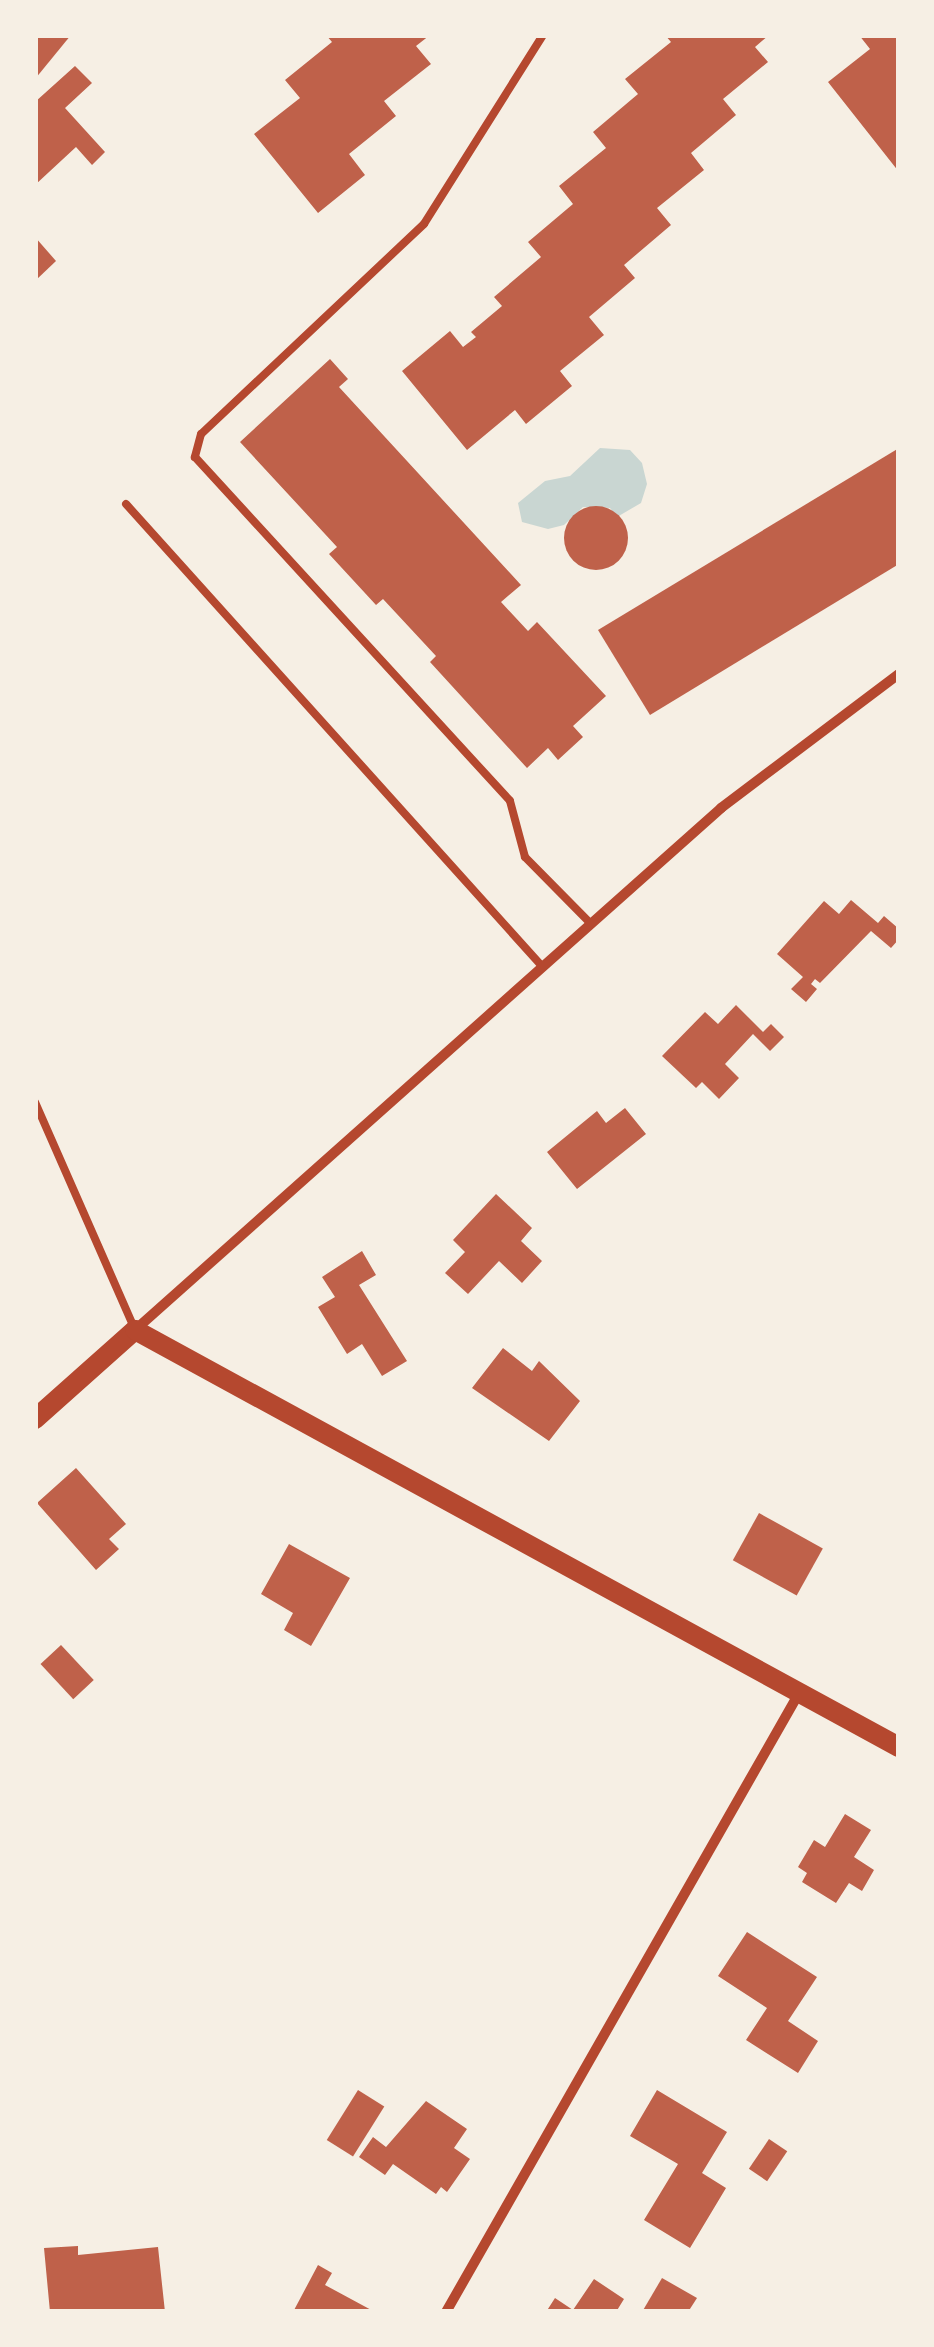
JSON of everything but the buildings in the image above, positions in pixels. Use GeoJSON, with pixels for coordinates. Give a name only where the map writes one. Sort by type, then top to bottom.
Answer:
{"type":"FeatureCollection","features":[{"type":"Feature","properties":{"kind":"main road"},"geometry":{"type":"LineString","coordinates":[[35,1419],[135,1330],[899,1747]]}},
{"type":"Feature","properties":{"kind":"street"},"geometry":{"type":"LineString","coordinates":[[135,1330],[589,922],[786,754],[899,674]]}},
{"type":"Feature","properties":{"kind":"street"},"geometry":{"type":"LineString","coordinates":[[446,2312],[798,1695]]}},
{"type":"Feature","properties":{"kind":"lane"},"geometry":{"type":"LineString","coordinates":[[542,35],[424,224],[201,434],[196,457],[510,801],[526,858],[589,922]]}},
{"type":"Feature","properties":{"kind":"lane"},"geometry":{"type":"LineString","coordinates":[[126,504],[541,965]]}},
{"type":"Feature","properties":{"kind":"lane"},"geometry":{"type":"LineString","coordinates":[[35,1102],[135,1330]]}},
{"type":"Feature","properties":{"kind":"lane"},"geometry":{"type":"LineString","coordinates":[[35,1131],[47,1127]]}},
{"type":"Feature","properties":{"kind":"shaded area"},"geometry":{"type":"Polygon","coordinates":[[[600,448],[630,450],[642,463],[647,484],[641,503],[617,517],[610,508],[583,507],[564,525],[548,529],[522,522],[518,503],[545,481],[570,476],[600,448]]]}}]}
